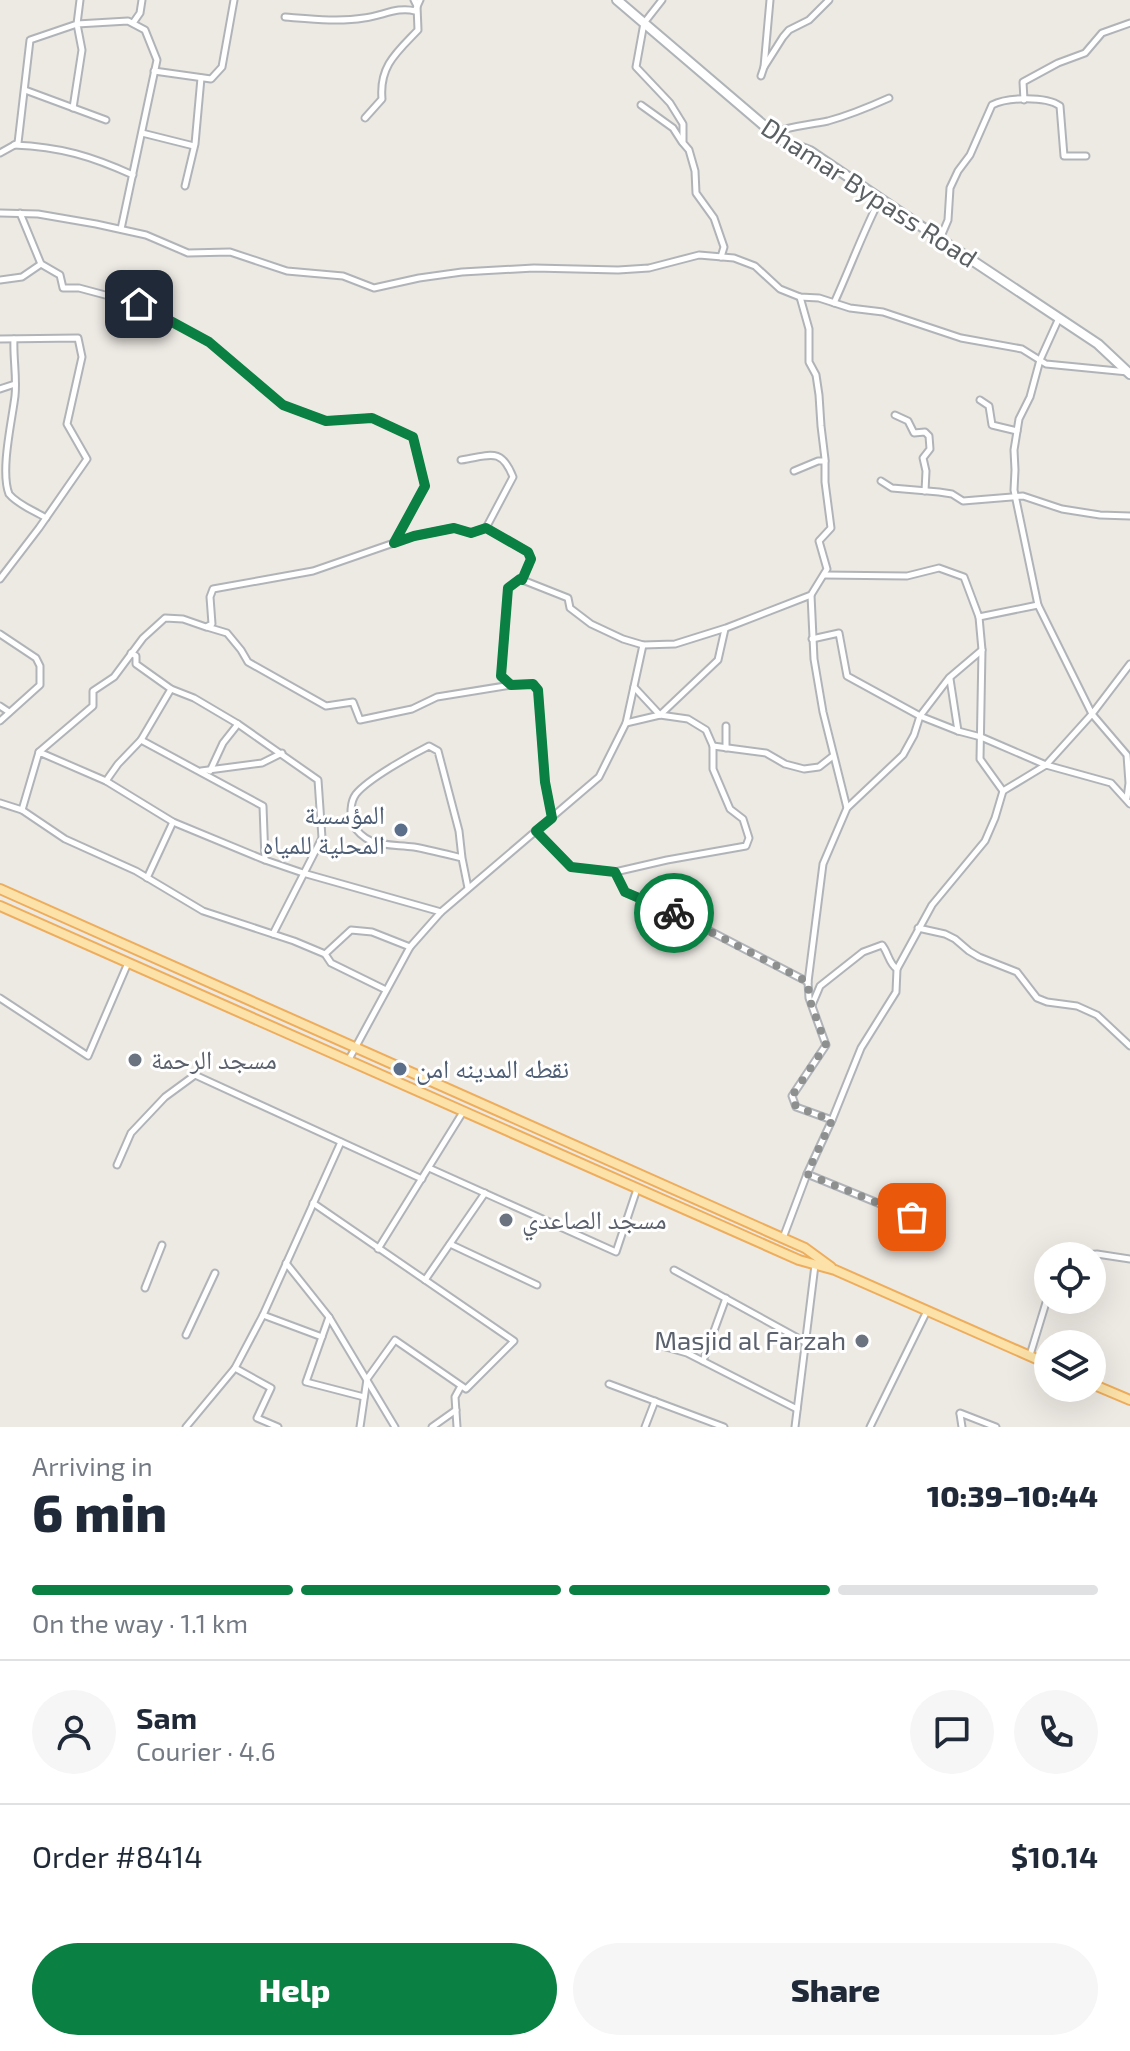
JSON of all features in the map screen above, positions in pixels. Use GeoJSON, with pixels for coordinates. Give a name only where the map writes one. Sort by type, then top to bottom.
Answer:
{"type":"FeatureCollection","features":[{"type":"Feature","properties":{"kind":"main road","name":"Dhamar Bypass Road"},"geometry":{"type":"LineString","coordinates":[[617,0],[771,133],[810,151],[1098,344],[1129,373]]}},
{"type":"Feature","properties":{"kind":"main road"},"geometry":{"type":"LineString","coordinates":[[0,889],[805,1248],[816,1261]]}},
{"type":"Feature","properties":{"kind":"main road"},"geometry":{"type":"LineString","coordinates":[[0,906],[799,1260],[816,1261],[1034,1358]]}},
{"type":"Feature","properties":{"kind":"main road"},"geometry":{"type":"LineString","coordinates":[[68,936],[78,924]]}},
{"type":"Feature","properties":{"kind":"main road"},"geometry":{"type":"LineString","coordinates":[[149,972],[158,959]]}},
{"type":"Feature","properties":{"kind":"main road"},"geometry":{"type":"LineString","coordinates":[[420,1093],[427,1079]]}},
{"type":"Feature","properties":{"kind":"main road"},"geometry":{"type":"LineString","coordinates":[[1106,1390],[1130,1400]]}},
{"type":"Feature","properties":{"kind":"street"},"geometry":{"type":"LineString","coordinates":[[73,108],[82,50],[77,24],[80,0]]}},
{"type":"Feature","properties":{"kind":"street"},"geometry":{"type":"LineString","coordinates":[[133,23],[140,13],[142,0]]}},
{"type":"Feature","properties":{"kind":"street"},"geometry":{"type":"LineString","coordinates":[[154,71],[211,79],[222,67],[234,0]]}},
{"type":"Feature","properties":{"kind":"street"},"geometry":{"type":"LineString","coordinates":[[662,0],[644,23],[636,67],[670,103],[683,124],[683,143]]}},
{"type":"Feature","properties":{"kind":"street"},"geometry":{"type":"LineString","coordinates":[[761,76],[770,0]]}},
{"type":"Feature","properties":{"kind":"street"},"geometry":{"type":"LineString","coordinates":[[764,67],[789,30],[809,20],[829,0]]}},
{"type":"Feature","properties":{"kind":"street"},"geometry":{"type":"LineString","coordinates":[[285,17],[364,19],[406,8],[415,11],[417,2]]}},
{"type":"Feature","properties":{"kind":"street"},"geometry":{"type":"LineString","coordinates":[[365,118],[382,99],[380,83],[385,68],[418,30],[417,2]]}},
{"type":"Feature","properties":{"kind":"street"},"geometry":{"type":"LineString","coordinates":[[0,153],[18,143],[30,40],[77,24],[128,21],[145,30],[157,60],[121,229]]}},
{"type":"Feature","properties":{"kind":"street"},"geometry":{"type":"LineString","coordinates":[[1024,100],[1023,82],[1029,77],[1085,53],[1102,33],[1130,23]]}},
{"type":"Feature","properties":{"kind":"street"},"geometry":{"type":"LineString","coordinates":[[185,186],[194,146],[201,78]]}},
{"type":"Feature","properties":{"kind":"street"},"geometry":{"type":"LineString","coordinates":[[25,90],[106,120]]}},
{"type":"Feature","properties":{"kind":"street"},"geometry":{"type":"LineString","coordinates":[[771,133],[858,112],[889,98]]}},
{"type":"Feature","properties":{"kind":"street"},"geometry":{"type":"LineString","coordinates":[[940,239],[948,220],[950,188],[970,155],[992,105],[999,101],[1038,99],[1054,102],[1060,106],[1064,156],[1086,156]]}},
{"type":"Feature","properties":{"kind":"street"},"geometry":{"type":"LineString","coordinates":[[641,105],[673,128],[689,150],[695,171],[696,193],[714,218],[724,247],[721,257]]}},
{"type":"Feature","properties":{"kind":"street"},"geometry":{"type":"LineString","coordinates":[[142,133],[194,146]]}},
{"type":"Feature","properties":{"kind":"street"},"geometry":{"type":"LineString","coordinates":[[13,145],[45,147],[96,158],[133,175]]}},
{"type":"Feature","properties":{"kind":"street"},"geometry":{"type":"LineString","coordinates":[[834,303],[880,199]]}},
{"type":"Feature","properties":{"kind":"street"},"geometry":{"type":"LineString","coordinates":[[0,213],[38,214],[121,229],[146,235],[188,253],[230,252],[287,271],[343,276],[374,288],[462,272],[534,268],[618,270],[649,268],[699,255],[734,258],[755,266],[780,289],[800,297],[883,312],[961,338],[1022,349],[1046,364],[1129,373]]}},
{"type":"Feature","properties":{"kind":"street"},"geometry":{"type":"LineString","coordinates":[[20,213],[41,264],[60,275],[63,288],[79,288],[139,304],[209,342],[283,405],[326,421],[372,418],[413,437],[425,486],[394,543]]}},
{"type":"Feature","properties":{"kind":"street"},"geometry":{"type":"LineString","coordinates":[[0,280],[22,277],[41,264]]}},
{"type":"Feature","properties":{"kind":"street"},"geometry":{"type":"LineString","coordinates":[[800,297],[809,329],[809,362],[818,385],[831,528],[819,541],[827,569],[811,595],[812,639],[823,712],[847,808]]}},
{"type":"Feature","properties":{"kind":"street"},"geometry":{"type":"LineString","coordinates":[[1059,318],[1019,419],[1014,450],[1015,496],[1038,605],[1092,714],[1127,755],[1128,802]]}},
{"type":"Feature","properties":{"kind":"street"},"geometry":{"type":"LineString","coordinates":[[0,339],[78,338],[82,357],[67,424],[87,459],[0,579]]}},
{"type":"Feature","properties":{"kind":"street"},"geometry":{"type":"LineString","coordinates":[[14,339],[15,395],[5,443],[5,484],[9,494],[46,518]]}},
{"type":"Feature","properties":{"kind":"street"},"geometry":{"type":"LineString","coordinates":[[0,389],[15,384]]}},
{"type":"Feature","properties":{"kind":"street"},"geometry":{"type":"LineString","coordinates":[[980,400],[989,406],[992,425],[1017,431]]}},
{"type":"Feature","properties":{"kind":"street"},"geometry":{"type":"LineString","coordinates":[[895,415],[908,421],[914,433],[924,432],[929,436],[930,449],[923,460],[925,491]]}},
{"type":"Feature","properties":{"kind":"street"},"geometry":{"type":"LineString","coordinates":[[206,627],[212,624],[210,597],[213,589],[313,571],[414,536],[454,528],[471,533],[486,528],[513,477],[507,461],[497,455],[461,460]]}},
{"type":"Feature","properties":{"kind":"street"},"geometry":{"type":"LineString","coordinates":[[794,471],[825,461]]}},
{"type":"Feature","properties":{"kind":"street"},"geometry":{"type":"LineString","coordinates":[[881,481],[892,488],[950,494],[963,501],[1023,496],[1062,509],[1130,516]]}},
{"type":"Feature","properties":{"kind":"street"},"geometry":{"type":"LineString","coordinates":[[486,528],[528,552],[531,559],[522,580]]}},
{"type":"Feature","properties":{"kind":"street"},"geometry":{"type":"LineString","coordinates":[[0,565],[6,571]]}},
{"type":"Feature","properties":{"kind":"street"},"geometry":{"type":"LineString","coordinates":[[823,575],[907,576],[939,568],[964,577],[979,617],[982,650],[980,759],[1003,791]]}},
{"type":"Feature","properties":{"kind":"street"},"geometry":{"type":"LineString","coordinates":[[511,685],[501,676],[508,588],[520,579],[568,598],[570,608],[591,624],[643,645],[675,644],[811,595]]}},
{"type":"Feature","properties":{"kind":"street"},"geometry":{"type":"LineString","coordinates":[[979,617],[1038,605]]}},
{"type":"Feature","properties":{"kind":"street"},"geometry":{"type":"LineString","coordinates":[[22,810],[39,752],[93,706],[93,691],[114,677],[143,638],[165,618],[183,619],[227,633],[248,662],[326,706],[353,702],[360,720],[412,709],[437,697],[533,684],[538,690],[545,782],[552,818]]}},
{"type":"Feature","properties":{"kind":"street"},"geometry":{"type":"LineString","coordinates":[[660,715],[718,660],[726,628]]}},
{"type":"Feature","properties":{"kind":"street"},"geometry":{"type":"LineString","coordinates":[[812,639],[839,633],[847,676],[920,716],[981,737],[1046,765],[1111,783],[1128,802]]}},
{"type":"Feature","properties":{"kind":"street"},"geometry":{"type":"LineString","coordinates":[[0,634],[36,658],[40,666],[40,685],[0,721]]}},
{"type":"Feature","properties":{"kind":"street"},"geometry":{"type":"LineString","coordinates":[[348,1061],[410,947],[441,912],[599,777],[626,723],[643,645]]}},
{"type":"Feature","properties":{"kind":"street"},"geometry":{"type":"LineString","coordinates":[[832,1120],[796,1107],[792,1096],[826,1045],[812,1006],[808,982],[823,864],[847,808],[903,755],[920,716],[949,678],[982,650]]}},
{"type":"Feature","properties":{"kind":"street"},"geometry":{"type":"LineString","coordinates":[[131,653],[136,656],[136,664],[171,689],[194,698],[238,724],[318,780],[322,838],[273,934]]}},
{"type":"Feature","properties":{"kind":"street"},"geometry":{"type":"LineString","coordinates":[[783,1238],[861,1048],[896,992],[897,969],[918,928],[932,905],[985,841],[1003,791],[1046,765],[1092,714],[1130,664]]}},
{"type":"Feature","properties":{"kind":"street"},"geometry":{"type":"LineString","coordinates":[[949,678],[958,731]]}},
{"type":"Feature","properties":{"kind":"street"},"geometry":{"type":"LineString","coordinates":[[634,687],[660,715]]}},
{"type":"Feature","properties":{"kind":"street"},"geometry":{"type":"LineString","coordinates":[[106,781],[141,740],[171,689]]}},
{"type":"Feature","properties":{"kind":"street"},"geometry":{"type":"LineString","coordinates":[[0,706],[9,712]]}},
{"type":"Feature","properties":{"kind":"street"},"geometry":{"type":"LineString","coordinates":[[536,831],[571,867],[615,872],[746,846],[749,838],[743,819],[730,809],[713,769],[713,746],[706,730],[688,719],[660,715],[626,723]]}},
{"type":"Feature","properties":{"kind":"street"},"geometry":{"type":"LineString","coordinates":[[210,773],[223,743],[238,724]]}},
{"type":"Feature","properties":{"kind":"street"},"geometry":{"type":"LineString","coordinates":[[726,726],[726,748]]}},
{"type":"Feature","properties":{"kind":"street"},"geometry":{"type":"LineString","coordinates":[[141,740],[199,771],[210,773],[262,763],[282,753]]}},
{"type":"Feature","properties":{"kind":"street"},"geometry":{"type":"LineString","coordinates":[[462,858],[373,842],[366,838],[358,831],[351,816],[356,795],[414,753],[429,746],[438,751],[459,831],[468,889]]}},
{"type":"Feature","properties":{"kind":"street"},"geometry":{"type":"LineString","coordinates":[[713,746],[766,753],[785,764],[804,769],[819,767],[833,756]]}},
{"type":"Feature","properties":{"kind":"street"},"geometry":{"type":"LineString","coordinates":[[39,752],[106,781],[173,822],[265,860],[441,912]]}},
{"type":"Feature","properties":{"kind":"street"},"geometry":{"type":"LineString","coordinates":[[210,773],[263,806],[265,860]]}},
{"type":"Feature","properties":{"kind":"street"},"geometry":{"type":"LineString","coordinates":[[0,803],[22,810],[65,839],[147,878],[203,911],[325,954],[331,963],[386,990]]}},
{"type":"Feature","properties":{"kind":"street"},"geometry":{"type":"LineString","coordinates":[[147,878],[173,822]]}},
{"type":"Feature","properties":{"kind":"street"},"geometry":{"type":"LineString","coordinates":[[615,872],[625,892],[681,916],[808,982]]}},
{"type":"Feature","properties":{"kind":"street"},"geometry":{"type":"LineString","coordinates":[[918,928],[945,934],[979,957],[1017,972],[1037,998],[1077,1006],[1097,1015],[1130,1046]]}},
{"type":"Feature","properties":{"kind":"street"},"geometry":{"type":"LineString","coordinates":[[325,954],[351,930],[372,932],[410,947]]}},
{"type":"Feature","properties":{"kind":"street"},"geometry":{"type":"LineString","coordinates":[[812,1006],[820,986],[863,952],[882,945],[897,969]]}},
{"type":"Feature","properties":{"kind":"street"},"geometry":{"type":"LineString","coordinates":[[0,998],[88,1056],[128,963]]}},
{"type":"Feature","properties":{"kind":"street"},"geometry":{"type":"LineString","coordinates":[[117,1165],[131,1133],[165,1097],[195,1075],[422,1179]]}},
{"type":"Feature","properties":{"kind":"street"},"geometry":{"type":"LineString","coordinates":[[378,1249],[463,1112]]}},
{"type":"Feature","properties":{"kind":"street"},"geometry":{"type":"LineString","coordinates":[[186,1427],[235,1368],[263,1315],[341,1142]]}},
{"type":"Feature","properties":{"kind":"street"},"geometry":{"type":"LineString","coordinates":[[429,1168],[616,1252],[637,1189]]}},
{"type":"Feature","properties":{"kind":"street"},"geometry":{"type":"LineString","coordinates":[[807,1174],[912,1217]]}},
{"type":"Feature","properties":{"kind":"street"},"geometry":{"type":"LineString","coordinates":[[425,1280],[485,1193]]}},
{"type":"Feature","properties":{"kind":"street"},"geometry":{"type":"LineString","coordinates":[[313,1203],[514,1341],[466,1389],[395,1340],[367,1379],[360,1427]]}},
{"type":"Feature","properties":{"kind":"street"},"geometry":{"type":"LineString","coordinates":[[450,1244],[537,1285]]}},
{"type":"Feature","properties":{"kind":"street"},"geometry":{"type":"LineString","coordinates":[[145,1288],[162,1245]]}},
{"type":"Feature","properties":{"kind":"street"},"geometry":{"type":"LineString","coordinates":[[1106,1255],[1130,1259]]}},
{"type":"Feature","properties":{"kind":"street"},"geometry":{"type":"LineString","coordinates":[[795,1427],[816,1261]]}},
{"type":"Feature","properties":{"kind":"street"},"geometry":{"type":"LineString","coordinates":[[286,1263],[329,1317],[395,1427]]}},
{"type":"Feature","properties":{"kind":"street"},"geometry":{"type":"LineString","coordinates":[[674,1270],[805,1342]]}},
{"type":"Feature","properties":{"kind":"street"},"geometry":{"type":"LineString","coordinates":[[186,1335],[215,1273]]}},
{"type":"Feature","properties":{"kind":"street"},"geometry":{"type":"LineString","coordinates":[[703,1361],[726,1298]]}},
{"type":"Feature","properties":{"kind":"street"},"geometry":{"type":"LineString","coordinates":[[870,1427],[927,1311]]}},
{"type":"Feature","properties":{"kind":"street"},"geometry":{"type":"LineString","coordinates":[[1030,1356],[1043,1314]]}},
{"type":"Feature","properties":{"kind":"street"},"geometry":{"type":"LineString","coordinates":[[263,1315],[322,1337]]}},
{"type":"Feature","properties":{"kind":"street"},"geometry":{"type":"LineString","coordinates":[[329,1317],[306,1382],[364,1397]]}},
{"type":"Feature","properties":{"kind":"street"},"geometry":{"type":"LineString","coordinates":[[659,1345],[687,1353],[797,1409]]}},
{"type":"Feature","properties":{"kind":"street"},"geometry":{"type":"LineString","coordinates":[[235,1368],[271,1388],[257,1418],[278,1427]]}},
{"type":"Feature","properties":{"kind":"street"},"geometry":{"type":"LineString","coordinates":[[609,1384],[724,1427]]}},
{"type":"Feature","properties":{"kind":"street"},"geometry":{"type":"LineString","coordinates":[[457,1427],[455,1397],[461,1386]]}},
{"type":"Feature","properties":{"kind":"street"},"geometry":{"type":"LineString","coordinates":[[645,1427],[655,1401]]}},
{"type":"Feature","properties":{"kind":"street"},"geometry":{"type":"LineString","coordinates":[[432,1427],[456,1410]]}},
{"type":"Feature","properties":{"kind":"street"},"geometry":{"type":"LineString","coordinates":[[962,1427],[960,1413],[996,1427]]}},
{"type":"Feature","properties":{"kind":"way so far"},"geometry":{"type":"LineString","coordinates":[[674,913],[808,982],[809,998],[826,1045],[792,1096],[796,1107],[832,1120],[807,1174],[912,1217]]}},
{"type":"Feature","properties":{"kind":"place","name":"المؤسسة المحلية للمياه"},"geometry":{"type":"Point","coordinates":[401,830]}},
{"type":"Feature","properties":{"kind":"place","name":"مسجد الرحمة"},"geometry":{"type":"Point","coordinates":[135,1060]}},
{"type":"Feature","properties":{"kind":"place","name":"نقطه المدينه امن"},"geometry":{"type":"Point","coordinates":[400,1069]}},
{"type":"Feature","properties":{"kind":"place","name":"مسجد الصاعدي"},"geometry":{"type":"Point","coordinates":[506,1220]}},
{"type":"Feature","properties":{"kind":"place","name":"Masjid al Farzah"},"geometry":{"type":"Point","coordinates":[862,1341]}},
{"type":"Feature","properties":{"kind":"route"},"geometry":{"type":"LineString","coordinates":[[139,304],[209,342],[283,405],[326,421],[372,418],[413,437],[425,486],[394,543],[454,528],[471,533],[486,528],[528,552],[531,559],[522,580],[508,588],[501,676],[511,685],[533,684],[538,690],[545,782],[552,818],[536,831],[571,867],[615,872],[625,892],[674,913]]}}]}
